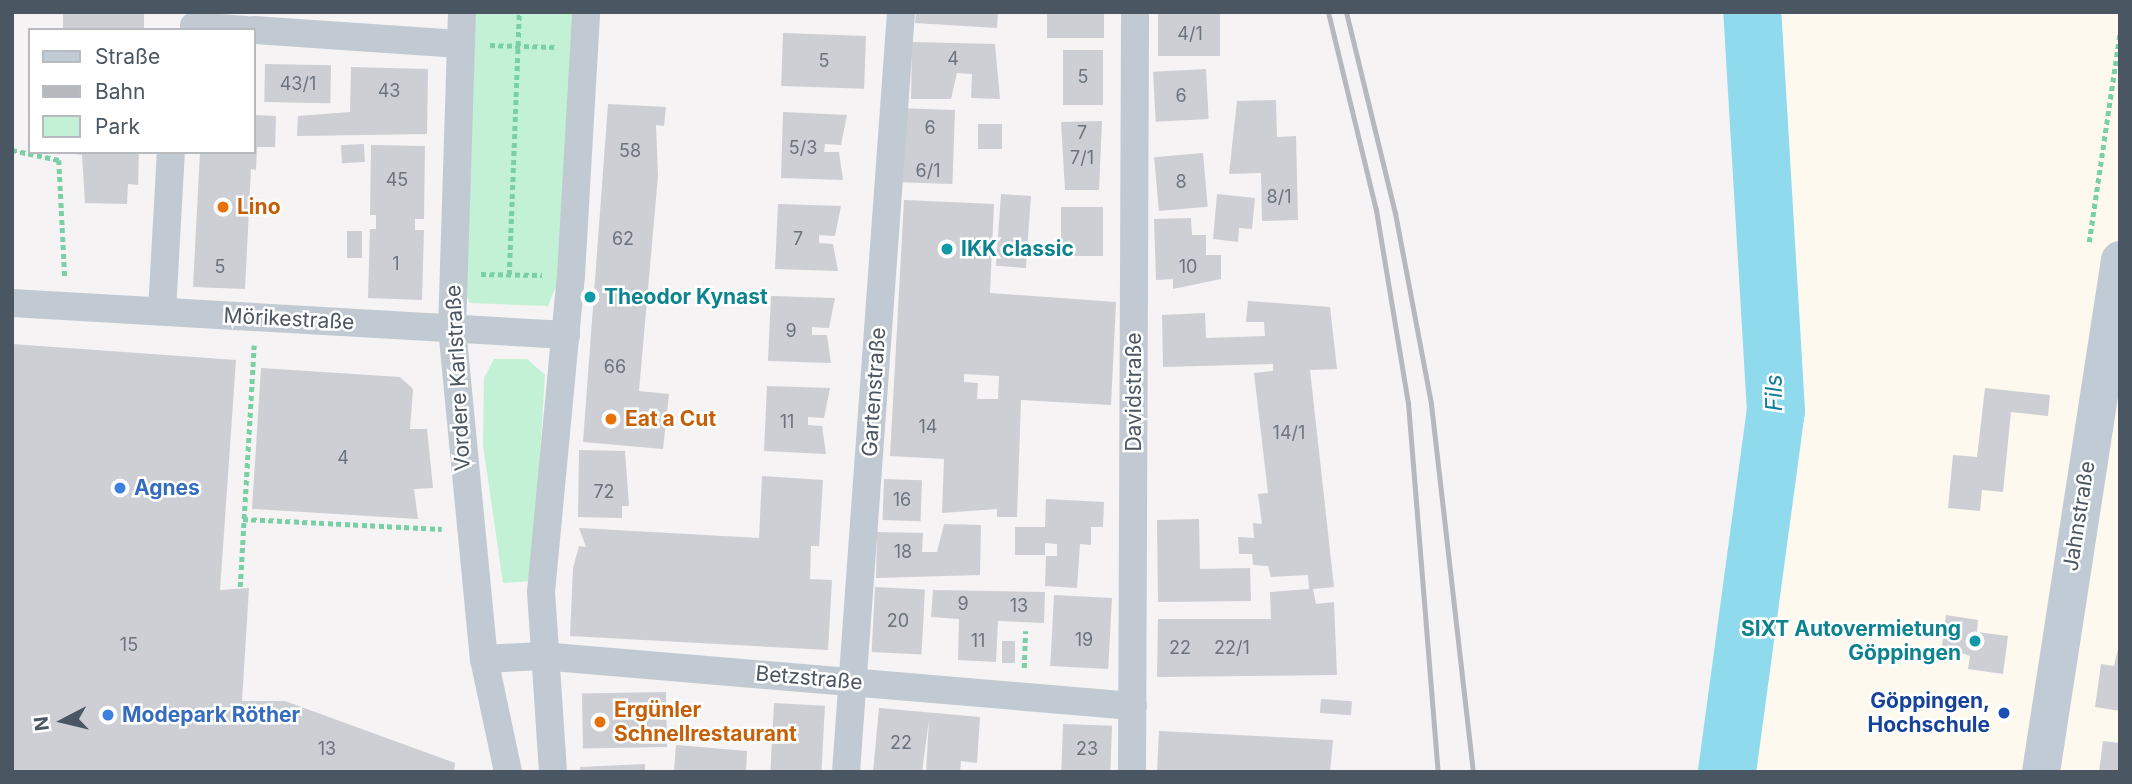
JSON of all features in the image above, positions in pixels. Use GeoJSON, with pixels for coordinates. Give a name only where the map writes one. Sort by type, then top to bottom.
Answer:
{"type":"FeatureCollection","features":[{"type":"Feature","properties":{"kind":"main road","name":"Jahnstraße"},"geometry":{"type":"LineString","coordinates":[[2041,772],[2120,260]]}},
{"type":"Feature","properties":{"kind":"street","name":"Vordere Karlstraße"},"geometry":{"type":"LineString","coordinates":[[462,12],[452,328],[468,530],[484,659],[508,772]]}},
{"type":"Feature","properties":{"kind":"street"},"geometry":{"type":"LineString","coordinates":[[553,772],[541,656],[541,592],[571,275],[586,12]]}},
{"type":"Feature","properties":{"kind":"street","name":"Gartenstraße"},"geometry":{"type":"LineString","coordinates":[[846,772],[901,12]]}},
{"type":"Feature","properties":{"kind":"street","name":"Davidstraße"},"geometry":{"type":"LineString","coordinates":[[1132,772],[1135,12]]}},
{"type":"Feature","properties":{"kind":"street"},"geometry":{"type":"LineString","coordinates":[[193,23],[231,28]]}},
{"type":"Feature","properties":{"kind":"street"},"geometry":{"type":"LineString","coordinates":[[256,30],[460,44]]}},
{"type":"Feature","properties":{"kind":"street"},"geometry":{"type":"LineString","coordinates":[[162,311],[171,154]]}},
{"type":"Feature","properties":{"kind":"street","name":"Mörikestraße"},"geometry":{"type":"LineString","coordinates":[[12,303],[566,335]]}},
{"type":"Feature","properties":{"kind":"street","name":"Betzstraße"},"geometry":{"type":"LineString","coordinates":[[484,659],[541,656],[1133,706]]}},
{"type":"Feature","properties":{"kind":"path"},"geometry":{"type":"LineString","coordinates":[[509,275],[519,12]]}},
{"type":"Feature","properties":{"kind":"path"},"geometry":{"type":"LineString","coordinates":[[460,44],[584,47]]}},
{"type":"Feature","properties":{"kind":"path"},"geometry":{"type":"LineString","coordinates":[[31,154],[59,160],[65,306]]}},
{"type":"Feature","properties":{"kind":"path"},"geometry":{"type":"LineString","coordinates":[[452,273],[571,275]]}},
{"type":"Feature","properties":{"kind":"path"},"geometry":{"type":"LineString","coordinates":[[240,587],[256,317]]}},
{"type":"Feature","properties":{"kind":"path"},"geometry":{"type":"LineString","coordinates":[[243,519],[468,530]]}},
{"type":"Feature","properties":{"kind":"shaded area"},"geometry":{"type":"Polygon","coordinates":[[[1756,12],[2120,12],[2120,772],[1756,772],[1756,12]]]}},
{"type":"Feature","properties":{"kind":"green space"},"geometry":{"type":"Polygon","coordinates":[[[472,12],[576,12],[563,269],[548,306],[470,303],[461,285],[472,12]]]}},
{"type":"Feature","properties":{"kind":"green space"},"geometry":{"type":"Polygon","coordinates":[[[494,359],[527,359],[545,375],[532,581],[503,583],[483,445],[484,378],[494,359]]]}},
{"type":"Feature","properties":{"kind":"building"},"geometry":{"type":"Polygon","coordinates":[[[63,12],[144,12],[144,28],[63,28],[63,12]]]}},
{"type":"Feature","properties":{"kind":"building"},"geometry":{"type":"Polygon","coordinates":[[[916,12],[998,12],[997,28],[915,23],[916,12]]]}},
{"type":"Feature","properties":{"kind":"building"},"geometry":{"type":"Polygon","coordinates":[[[1047,12],[1104,12],[1104,38],[1047,38],[1047,12]]]}},
{"type":"Feature","properties":{"kind":"building"},"geometry":{"type":"Polygon","coordinates":[[[1158,12],[1220,12],[1220,56],[1158,56],[1158,12]]]}},
{"type":"Feature","properties":{"kind":"building"},"geometry":{"type":"Polygon","coordinates":[[[783,33],[866,36],[864,89],[781,86],[783,33]]]}},
{"type":"Feature","properties":{"kind":"building"},"geometry":{"type":"Polygon","coordinates":[[[912,42],[995,44],[1000,99],[971,98],[972,74],[957,73],[951,99],[911,99],[912,42]]]}},
{"type":"Feature","properties":{"kind":"building"},"geometry":{"type":"Polygon","coordinates":[[[1063,50],[1103,50],[1103,105],[1063,105],[1063,50]]]}},
{"type":"Feature","properties":{"kind":"building"},"geometry":{"type":"Polygon","coordinates":[[[265,64],[331,65],[330,103],[264,102],[265,64]]]}},
{"type":"Feature","properties":{"kind":"building"},"geometry":{"type":"Polygon","coordinates":[[[351,67],[428,69],[427,134],[297,136],[298,116],[350,112],[351,67]]]}},
{"type":"Feature","properties":{"kind":"building"},"geometry":{"type":"Polygon","coordinates":[[[1206,69],[1209,119],[1156,122],[1153,72],[1206,69]]]}},
{"type":"Feature","properties":{"kind":"building"},"geometry":{"type":"Polygon","coordinates":[[[1276,100],[1277,137],[1296,136],[1298,220],[1262,221],[1261,173],[1229,174],[1237,101],[1276,100]]]}},
{"type":"Feature","properties":{"kind":"building"},"geometry":{"type":"Polygon","coordinates":[[[608,104],[666,107],[664,126],[656,125],[658,176],[639,391],[669,394],[663,449],[583,442],[608,104]]]}},
{"type":"Feature","properties":{"kind":"building"},"geometry":{"type":"Polygon","coordinates":[[[904,108],[955,110],[952,184],[901,182],[904,108]]]}},
{"type":"Feature","properties":{"kind":"building"},"geometry":{"type":"Polygon","coordinates":[[[783,112],[847,115],[841,145],[825,144],[824,152],[839,152],[843,180],[781,178],[783,112]]]}},
{"type":"Feature","properties":{"kind":"building","name":"Lino"},"geometry":{"type":"Polygon","coordinates":[[[256,115],[276,116],[275,147],[257,147],[256,170],[251,169],[245,289],[193,287],[200,154],[256,154],[256,115]]]}},
{"type":"Feature","properties":{"kind":"building"},"geometry":{"type":"Polygon","coordinates":[[[1102,121],[1099,190],[1065,190],[1061,122],[1102,121]]]}},
{"type":"Feature","properties":{"kind":"building"},"geometry":{"type":"Polygon","coordinates":[[[978,124],[1002,124],[1002,149],[978,149],[978,124]]]}},
{"type":"Feature","properties":{"kind":"building"},"geometry":{"type":"Polygon","coordinates":[[[364,144],[365,162],[342,163],[341,145],[364,144]]]}},
{"type":"Feature","properties":{"kind":"building"},"geometry":{"type":"Polygon","coordinates":[[[371,145],[425,146],[424,219],[415,219],[415,230],[424,230],[422,300],[368,298],[370,229],[376,229],[376,215],[370,215],[371,145]]]}},
{"type":"Feature","properties":{"kind":"building"},"geometry":{"type":"Polygon","coordinates":[[[1203,153],[1208,207],[1159,211],[1154,157],[1203,153]]]}},
{"type":"Feature","properties":{"kind":"building"},"geometry":{"type":"Polygon","coordinates":[[[75,154],[139,154],[138,185],[128,184],[127,204],[85,203],[82,155],[75,154]]]}},
{"type":"Feature","properties":{"kind":"building"},"geometry":{"type":"Polygon","coordinates":[[[1001,194],[1031,196],[1026,268],[996,266],[1001,194]]]}},
{"type":"Feature","properties":{"kind":"building"},"geometry":{"type":"Polygon","coordinates":[[[1217,194],[1255,198],[1252,229],[1239,228],[1238,242],[1213,239],[1217,194]]]}},
{"type":"Feature","properties":{"kind":"building"},"geometry":{"type":"Polygon","coordinates":[[[904,200],[994,204],[990,293],[1116,302],[1111,405],[1021,400],[1017,517],[997,517],[997,509],[942,513],[944,459],[890,456],[904,200]],[[964,374],[964,382],[978,383],[977,399],[998,399],[999,376],[964,374]]]}},
{"type":"Feature","properties":{"kind":"building"},"geometry":{"type":"Polygon","coordinates":[[[778,204],[841,206],[835,236],[819,235],[819,243],[833,244],[838,271],[775,269],[778,204]]]}},
{"type":"Feature","properties":{"kind":"building"},"geometry":{"type":"Polygon","coordinates":[[[1061,207],[1103,207],[1103,256],[1061,256],[1061,207]]]}},
{"type":"Feature","properties":{"kind":"building"},"geometry":{"type":"Polygon","coordinates":[[[1191,218],[1192,235],[1206,235],[1206,255],[1221,255],[1221,279],[1173,289],[1173,279],[1156,280],[1154,219],[1191,218]]]}},
{"type":"Feature","properties":{"kind":"building"},"geometry":{"type":"Polygon","coordinates":[[[347,231],[362,231],[362,258],[347,258],[347,231]]]}},
{"type":"Feature","properties":{"kind":"building"},"geometry":{"type":"Polygon","coordinates":[[[771,296],[835,298],[829,328],[812,327],[812,335],[827,335],[831,363],[768,361],[771,296]]]}},
{"type":"Feature","properties":{"kind":"building"},"geometry":{"type":"Polygon","coordinates":[[[1248,301],[1330,307],[1337,369],[1310,370],[1334,587],[1313,589],[1316,604],[1334,602],[1337,675],[1157,677],[1158,619],[1271,619],[1270,592],[1309,589],[1308,575],[1271,577],[1268,566],[1253,565],[1252,554],[1239,554],[1238,537],[1254,538],[1253,523],[1262,524],[1258,494],[1268,493],[1254,373],[1273,371],[1273,364],[1163,367],[1162,315],[1205,313],[1206,338],[1265,336],[1264,322],[1246,322],[1248,301]]]}},
{"type":"Feature","properties":{"kind":"building"},"geometry":{"type":"Polygon","coordinates":[[[12,344],[236,360],[220,590],[249,588],[242,701],[285,701],[455,763],[454,772],[12,772],[12,344]]]}},
{"type":"Feature","properties":{"kind":"building"},"geometry":{"type":"Polygon","coordinates":[[[261,368],[400,377],[413,389],[410,429],[427,429],[433,488],[414,489],[418,519],[252,509],[261,368]]]}},
{"type":"Feature","properties":{"kind":"building"},"geometry":{"type":"Polygon","coordinates":[[[767,386],[830,388],[824,418],[808,417],[808,425],[822,426],[826,454],[764,451],[767,386]]]}},
{"type":"Feature","properties":{"kind":"building"},"geometry":{"type":"Polygon","coordinates":[[[1985,388],[2050,395],[2048,416],[2011,412],[2003,492],[1982,490],[1980,511],[1948,508],[1953,455],[1977,457],[1985,388]]]}},
{"type":"Feature","properties":{"kind":"building"},"geometry":{"type":"Polygon","coordinates":[[[579,450],[625,451],[629,506],[622,506],[622,518],[578,517],[579,450]]]}},
{"type":"Feature","properties":{"kind":"building"},"geometry":{"type":"Polygon","coordinates":[[[762,476],[823,480],[819,546],[811,546],[810,579],[832,580],[828,650],[570,636],[573,568],[579,546],[586,547],[579,528],[759,538],[762,476]]]}},
{"type":"Feature","properties":{"kind":"building"},"geometry":{"type":"Polygon","coordinates":[[[884,479],[922,480],[921,521],[883,520],[884,479]]]}},
{"type":"Feature","properties":{"kind":"building"},"geometry":{"type":"Polygon","coordinates":[[[1046,499],[1104,502],[1103,527],[1091,527],[1091,545],[1080,544],[1077,588],[1045,586],[1046,556],[1057,556],[1057,544],[1045,543],[1045,555],[1015,555],[1015,527],[1045,527],[1046,499]]]}},
{"type":"Feature","properties":{"kind":"building"},"geometry":{"type":"Polygon","coordinates":[[[1199,519],[1200,569],[1250,568],[1251,601],[1158,602],[1157,520],[1199,519]]]}},
{"type":"Feature","properties":{"kind":"building"},"geometry":{"type":"Polygon","coordinates":[[[944,524],[981,525],[980,575],[876,578],[877,532],[923,533],[922,552],[937,552],[944,524]]]}},
{"type":"Feature","properties":{"kind":"building"},"geometry":{"type":"Polygon","coordinates":[[[875,587],[925,590],[922,655],[872,652],[875,587]]]}},
{"type":"Feature","properties":{"kind":"building"},"geometry":{"type":"Polygon","coordinates":[[[933,590],[1045,592],[1044,623],[998,621],[996,662],[958,660],[959,619],[931,617],[933,590]]]}},
{"type":"Feature","properties":{"kind":"building"},"geometry":{"type":"Polygon","coordinates":[[[1054,595],[1112,598],[1108,669],[1050,666],[1054,595]]]}},
{"type":"Feature","properties":{"kind":"building","name":"SIXT Autovermietung Göppingen"},"geometry":{"type":"Polygon","coordinates":[[[1946,615],[1978,620],[1977,632],[2008,636],[2003,674],[1968,669],[1970,656],[1942,646],[1946,615]]]}},
{"type":"Feature","properties":{"kind":"building"},"geometry":{"type":"Polygon","coordinates":[[[2120,640],[2120,711],[2095,707],[2101,664],[2114,666],[2120,640]]]}},
{"type":"Feature","properties":{"kind":"building"},"geometry":{"type":"Polygon","coordinates":[[[1002,641],[1015,641],[1015,663],[1002,663],[1002,641]]]}},
{"type":"Feature","properties":{"kind":"building"},"geometry":{"type":"Polygon","coordinates":[[[666,692],[667,747],[583,748],[582,693],[666,692]]]}},
{"type":"Feature","properties":{"kind":"building"},"geometry":{"type":"Polygon","coordinates":[[[1321,699],[1352,701],[1351,715],[1320,713],[1321,699]]]}},
{"type":"Feature","properties":{"kind":"building"},"geometry":{"type":"Polygon","coordinates":[[[774,703],[825,706],[821,772],[770,772],[774,703]]]}},
{"type":"Feature","properties":{"kind":"building"},"geometry":{"type":"Polygon","coordinates":[[[879,708],[980,717],[977,763],[961,761],[960,772],[926,772],[929,720],[922,772],[873,772],[879,708]]]}},
{"type":"Feature","properties":{"kind":"building"},"geometry":{"type":"Polygon","coordinates":[[[1063,724],[1112,726],[1110,772],[1061,772],[1063,724]]]}},
{"type":"Feature","properties":{"kind":"building"},"geometry":{"type":"Polygon","coordinates":[[[1159,731],[1333,740],[1330,772],[1157,772],[1159,731]]]}},
{"type":"Feature","properties":{"kind":"building"},"geometry":{"type":"Polygon","coordinates":[[[2103,741],[2120,743],[2120,772],[2099,772],[2103,741]]]}},
{"type":"Feature","properties":{"kind":"building"},"geometry":{"type":"Polygon","coordinates":[[[676,745],[747,751],[746,772],[674,772],[676,745]]]}},
{"type":"Feature","properties":{"kind":"building"},"geometry":{"type":"Polygon","coordinates":[[[645,764],[645,772],[580,772],[580,767],[645,764]]]}},
{"type":"Feature","properties":{"kind":"waterway","name":"Fils"},"geometry":{"type":"LineString","coordinates":[[1727,772],[1776,411],[1752,12]]}},
{"type":"Feature","properties":{"kind":"railway"},"geometry":{"type":"LineString","coordinates":[[1328,12],[1376,210],[1408,403],[1438,772]]}},
{"type":"Feature","properties":{"kind":"railway"},"geometry":{"type":"LineString","coordinates":[[1346,12],[1395,213],[1431,404],[1473,772]]}},
{"type":"Feature","properties":{"kind":"place","name":"Lino"},"geometry":{"type":"Point","coordinates":[223,207]}},
{"type":"Feature","properties":{"kind":"place","name":"IKK classic"},"geometry":{"type":"Point","coordinates":[947,249]}},
{"type":"Feature","properties":{"kind":"place","name":"Theodor Kynast"},"geometry":{"type":"Point","coordinates":[590,297]}},
{"type":"Feature","properties":{"kind":"place","name":"Eat a Cut"},"geometry":{"type":"Point","coordinates":[611,419]}},
{"type":"Feature","properties":{"kind":"place","name":"Agnes"},"geometry":{"type":"Point","coordinates":[120,488]}},
{"type":"Feature","properties":{"kind":"place","name":"SIXT Autovermietung Göppingen"},"geometry":{"type":"Point","coordinates":[1975,641]}},
{"type":"Feature","properties":{"kind":"place","name":"Göppingen, Hochschule"},"geometry":{"type":"Point","coordinates":[2004,713]}},
{"type":"Feature","properties":{"kind":"place","name":"Modepark Röther"},"geometry":{"type":"Point","coordinates":[108,715]}},
{"type":"Feature","properties":{"kind":"place","name":"Ergünler Schnellrestaurant"},"geometry":{"type":"Point","coordinates":[600,722]}}]}
